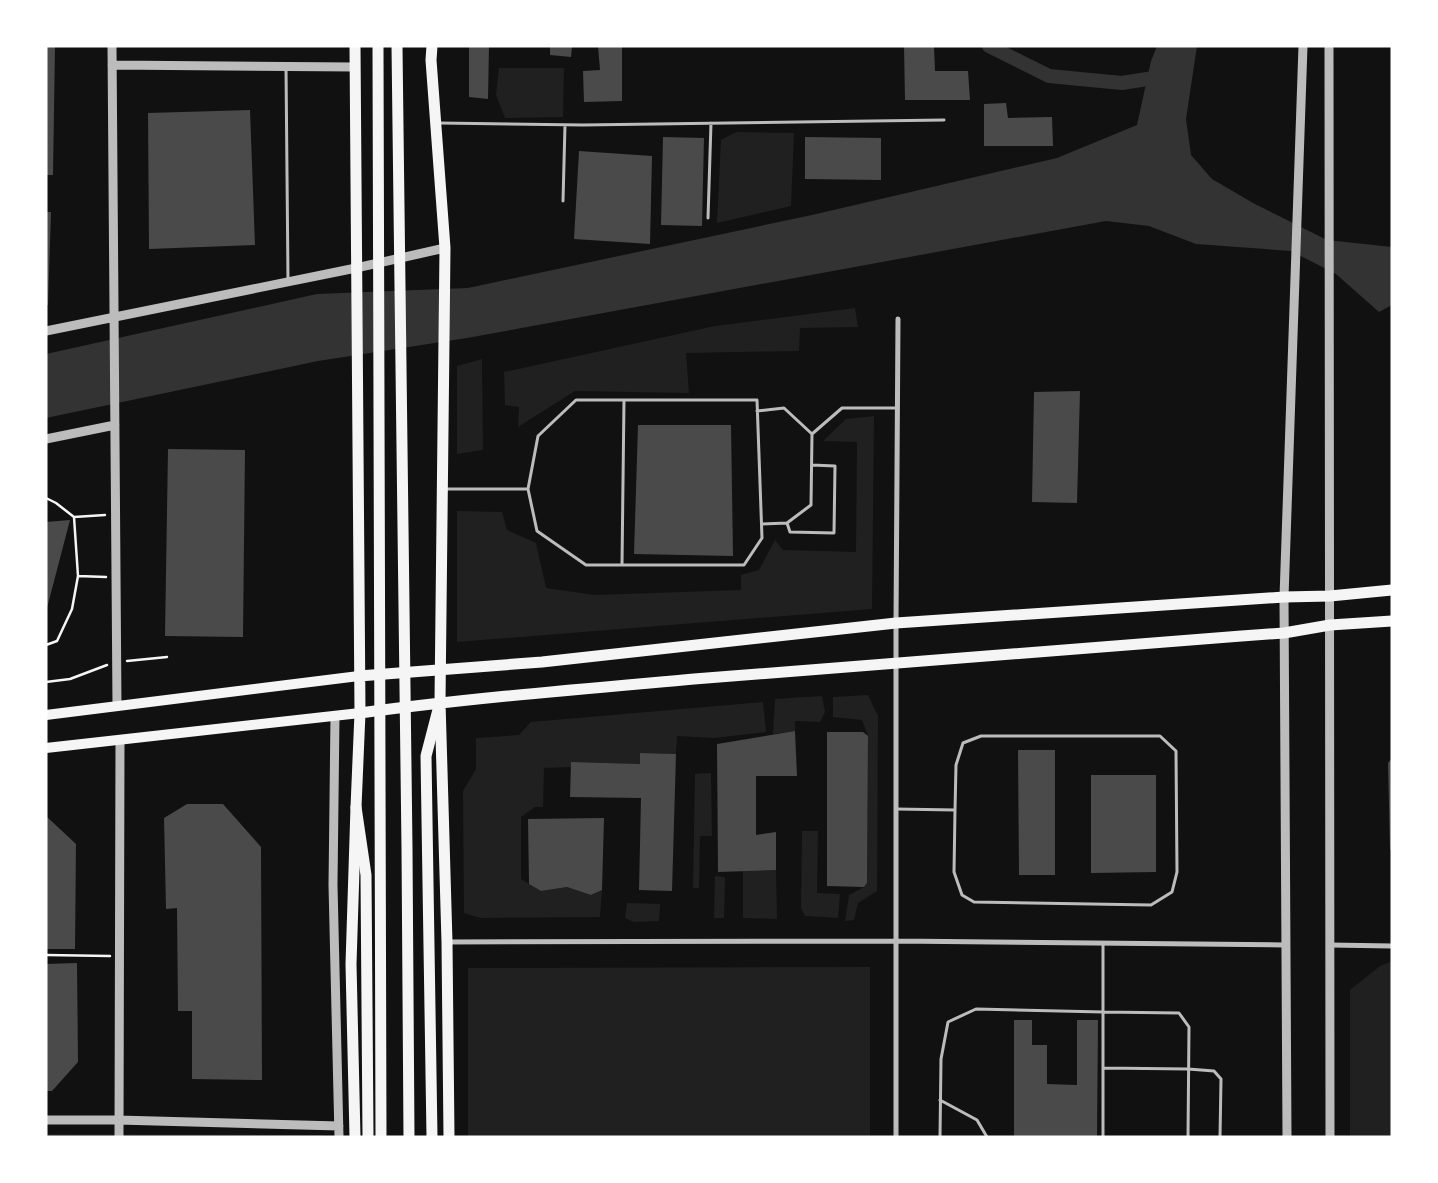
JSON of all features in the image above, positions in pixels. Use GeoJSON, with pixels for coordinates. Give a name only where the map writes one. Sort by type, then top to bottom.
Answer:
{"type":"FeatureCollection","features":[{"type":"Feature","properties":{"kind":"main road"},"geometry":{"type":"LineString","coordinates":[[355,46],[360,712],[351,964],[355,1137]]}},
{"type":"Feature","properties":{"kind":"main road"},"geometry":{"type":"LineString","coordinates":[[378,46],[382,1137]]}},
{"type":"Feature","properties":{"kind":"main road"},"geometry":{"type":"LineString","coordinates":[[397,46],[409,1137]]}},
{"type":"Feature","properties":{"kind":"main road"},"geometry":{"type":"LineString","coordinates":[[432,46],[431,60],[445,248],[440,702],[447,942],[448,1137]]}},
{"type":"Feature","properties":{"kind":"main road"},"geometry":{"type":"LineString","coordinates":[[46,715],[359,676],[552,661],[896,623],[1330,596],[1392,590]]}},
{"type":"Feature","properties":{"kind":"main road"},"geometry":{"type":"LineString","coordinates":[[46,748],[335,716],[440,702],[896,661],[1284,633],[1330,625],[1392,621]]}},
{"type":"Feature","properties":{"kind":"main road"},"geometry":{"type":"LineString","coordinates":[[432,1137],[426,756],[440,702]]}},
{"type":"Feature","properties":{"kind":"main road"},"geometry":{"type":"LineString","coordinates":[[356,807],[366,875],[368,1137]]}},
{"type":"Feature","properties":{"kind":"street"},"geometry":{"type":"LineString","coordinates":[[112,46],[117,706]]}},
{"type":"Feature","properties":{"kind":"street"},"geometry":{"type":"LineString","coordinates":[[1287,1137],[1284,598],[1304,46]]}},
{"type":"Feature","properties":{"kind":"street"},"geometry":{"type":"LineString","coordinates":[[1329,46],[1330,1137]]}},
{"type":"Feature","properties":{"kind":"street"},"geometry":{"type":"LineString","coordinates":[[112,66],[355,67]]}},
{"type":"Feature","properties":{"kind":"street"},"geometry":{"type":"LineString","coordinates":[[46,331],[445,248]]}},
{"type":"Feature","properties":{"kind":"street"},"geometry":{"type":"LineString","coordinates":[[896,1137],[898,319]]}},
{"type":"Feature","properties":{"kind":"street"},"geometry":{"type":"LineString","coordinates":[[46,439],[115,425]]}},
{"type":"Feature","properties":{"kind":"street"},"geometry":{"type":"LineString","coordinates":[[335,716],[333,885],[339,1137]]}},
{"type":"Feature","properties":{"kind":"street"},"geometry":{"type":"LineString","coordinates":[[119,1137],[120,741]]}},
{"type":"Feature","properties":{"kind":"street"},"geometry":{"type":"LineString","coordinates":[[447,942],[896,941],[1286,945]]}},
{"type":"Feature","properties":{"kind":"street"},"geometry":{"type":"LineString","coordinates":[[1330,945],[1392,946]]}},
{"type":"Feature","properties":{"kind":"street"},"geometry":{"type":"LineString","coordinates":[[46,1120],[339,1126]]}},
{"type":"Feature","properties":{"kind":"lane"},"geometry":{"type":"LineString","coordinates":[[286,66],[288,282]]}},
{"type":"Feature","properties":{"kind":"lane"},"geometry":{"type":"LineString","coordinates":[[436,123],[566,125],[944,120]]}},
{"type":"Feature","properties":{"kind":"lane"},"geometry":{"type":"LineString","coordinates":[[708,218],[711,123]]}},
{"type":"Feature","properties":{"kind":"lane"},"geometry":{"type":"LineString","coordinates":[[563,201],[566,125]]}},
{"type":"Feature","properties":{"kind":"lane"},"geometry":{"type":"LineString","coordinates":[[576,400],[757,400],[757,410],[762,538],[744,565],[586,565],[537,531],[528,489],[538,436],[576,400]]}},
{"type":"Feature","properties":{"kind":"lane"},"geometry":{"type":"LineString","coordinates":[[622,565],[624,400]]}},
{"type":"Feature","properties":{"kind":"lane"},"geometry":{"type":"LineString","coordinates":[[757,410],[784,408],[812,434],[811,506],[787,523],[762,524]]}},
{"type":"Feature","properties":{"kind":"lane"},"geometry":{"type":"LineString","coordinates":[[812,434],[842,408],[898,408]]}},
{"type":"Feature","properties":{"kind":"lane"},"geometry":{"type":"LineString","coordinates":[[787,523],[790,532],[834,534],[835,466],[812,465]]}},
{"type":"Feature","properties":{"kind":"lane"},"geometry":{"type":"LineString","coordinates":[[442,489],[528,489]]}},
{"type":"Feature","properties":{"kind":"lane"},"geometry":{"type":"LineString","coordinates":[[980,736],[1160,736],[1176,751],[1177,872],[1172,892],[1152,905],[974,902],[962,895],[954,872],[955,810],[956,764],[960,750],[963,743],[980,736]]}},
{"type":"Feature","properties":{"kind":"lane"},"geometry":{"type":"LineString","coordinates":[[896,809],[955,810]]}},
{"type":"Feature","properties":{"kind":"lane"},"geometry":{"type":"LineString","coordinates":[[1103,943],[1103,1137]]}},
{"type":"Feature","properties":{"kind":"lane"},"geometry":{"type":"LineString","coordinates":[[940,1137],[941,1059],[948,1022],[976,1009],[1179,1013],[1189,1027],[1188,1137]]}},
{"type":"Feature","properties":{"kind":"lane"},"geometry":{"type":"LineString","coordinates":[[1103,1068],[1214,1070],[1221,1078],[1220,1137]]}},
{"type":"Feature","properties":{"kind":"lane"},"geometry":{"type":"LineString","coordinates":[[940,1100],[977,1120],[987,1137]]}},
{"type":"Feature","properties":{"kind":"path"},"geometry":{"type":"LineString","coordinates":[[46,498],[74,517],[116,514]]}},
{"type":"Feature","properties":{"kind":"path"},"geometry":{"type":"LineString","coordinates":[[46,645],[57,641],[72,609],[78,576],[74,517]]}},
{"type":"Feature","properties":{"kind":"path"},"geometry":{"type":"LineString","coordinates":[[78,576],[116,577]]}},
{"type":"Feature","properties":{"kind":"path"},"geometry":{"type":"LineString","coordinates":[[46,955],[119,956]]}},
{"type":"Feature","properties":{"kind":"shaded area"},"geometry":{"type":"Polygon","coordinates":[[[1157,46],[1197,46],[1186,119],[1191,155],[1212,179],[1253,203],[1327,240],[1392,247],[1392,305],[1379,312],[1336,274],[1291,251],[1196,244],[1149,226],[1106,221],[467,338],[318,361],[46,418],[46,354],[317,294],[468,288],[812,215],[1057,158],[1137,125],[1151,61],[1157,46]]]}},
{"type":"Feature","properties":{"kind":"shaded area"},"geometry":{"type":"Polygon","coordinates":[[[499,68],[564,68],[563,117],[505,118],[496,95],[499,68]]]}},
{"type":"Feature","properties":{"kind":"shaded area"},"geometry":{"type":"Polygon","coordinates":[[[736,132],[794,133],[791,206],[717,223],[721,140],[736,132]]]}},
{"type":"Feature","properties":{"kind":"shaded area"},"geometry":{"type":"Polygon","coordinates":[[[855,308],[858,327],[800,328],[799,351],[686,353],[689,393],[575,391],[518,427],[519,407],[505,405],[504,372],[715,326],[855,308]]]}},
{"type":"Feature","properties":{"kind":"shaded area"},"geometry":{"type":"Polygon","coordinates":[[[482,359],[483,450],[457,454],[457,366],[482,359]]]}},
{"type":"Feature","properties":{"kind":"shaded area"},"geometry":{"type":"Polygon","coordinates":[[[874,416],[872,609],[457,642],[457,511],[502,512],[507,530],[536,543],[546,588],[595,595],[741,590],[741,575],[759,570],[775,540],[783,550],[856,552],[857,442],[823,441],[846,419],[874,416]]]}},
{"type":"Feature","properties":{"kind":"shaded area"},"geometry":{"type":"Polygon","coordinates":[[[868,695],[878,716],[877,891],[858,903],[854,920],[845,921],[849,895],[864,887],[867,883],[868,736],[862,720],[833,717],[833,697],[868,695]]]}},
{"type":"Feature","properties":{"kind":"shaded area"},"geometry":{"type":"Polygon","coordinates":[[[822,696],[825,712],[820,722],[795,721],[795,731],[773,734],[775,699],[822,696]]]}},
{"type":"Feature","properties":{"kind":"shaded area"},"geometry":{"type":"Polygon","coordinates":[[[763,702],[766,732],[715,738],[677,736],[676,754],[641,753],[640,764],[571,762],[571,767],[544,768],[543,807],[535,807],[521,817],[521,879],[541,891],[567,887],[591,895],[602,890],[600,917],[480,918],[464,913],[463,791],[476,769],[476,738],[519,735],[531,722],[763,702]]]}},
{"type":"Feature","properties":{"kind":"shaded area"},"geometry":{"type":"Polygon","coordinates":[[[711,773],[712,836],[700,836],[699,888],[693,888],[695,774],[711,773]]]}},
{"type":"Feature","properties":{"kind":"shaded area"},"geometry":{"type":"Polygon","coordinates":[[[802,831],[818,831],[817,893],[840,894],[838,918],[805,916],[801,908],[802,831]]]}},
{"type":"Feature","properties":{"kind":"shaded area"},"geometry":{"type":"Polygon","coordinates":[[[776,870],[777,919],[743,918],[743,871],[776,870]]]}},
{"type":"Feature","properties":{"kind":"shaded area"},"geometry":{"type":"Polygon","coordinates":[[[715,876],[725,877],[724,918],[714,918],[715,876]]]}},
{"type":"Feature","properties":{"kind":"shaded area"},"geometry":{"type":"Polygon","coordinates":[[[627,903],[660,904],[659,921],[634,922],[625,918],[627,903]]]}},
{"type":"Feature","properties":{"kind":"shaded area"},"geometry":{"type":"Polygon","coordinates":[[[1392,961],[1392,1137],[1350,1137],[1350,990],[1380,966],[1392,961]]]}},
{"type":"Feature","properties":{"kind":"shaded area"},"geometry":{"type":"Polygon","coordinates":[[[870,967],[870,1137],[468,1137],[468,968],[870,967]]]}},
{"type":"Feature","properties":{"kind":"shaded area"},"geometry":{"type":"Polygon","coordinates":[[[46,1134],[321,1135],[321,1137],[46,1137],[46,1134]]]}},
{"type":"Feature","properties":{"kind":"building"},"geometry":{"type":"Polygon","coordinates":[[[46,46],[55,46],[53,175],[46,175],[46,46]]]}},
{"type":"Feature","properties":{"kind":"building"},"geometry":{"type":"Polygon","coordinates":[[[469,46],[489,46],[488,99],[469,97],[469,46]]]}},
{"type":"Feature","properties":{"kind":"building"},"geometry":{"type":"Polygon","coordinates":[[[550,46],[572,46],[571,57],[550,55],[550,46]]]}},
{"type":"Feature","properties":{"kind":"building"},"geometry":{"type":"Polygon","coordinates":[[[598,46],[622,46],[622,101],[584,102],[583,71],[600,70],[598,46]]]}},
{"type":"Feature","properties":{"kind":"building"},"geometry":{"type":"Polygon","coordinates":[[[904,46],[934,46],[935,71],[968,71],[970,100],[905,100],[904,46]]]}},
{"type":"Feature","properties":{"kind":"building"},"geometry":{"type":"Polygon","coordinates":[[[1006,103],[1008,118],[1052,117],[1053,146],[984,146],[984,104],[1006,103]]]}},
{"type":"Feature","properties":{"kind":"building"},"geometry":{"type":"Polygon","coordinates":[[[250,110],[255,245],[149,249],[148,113],[250,110]]]}},
{"type":"Feature","properties":{"kind":"building"},"geometry":{"type":"Polygon","coordinates":[[[663,137],[704,138],[702,226],[661,225],[663,137]]]}},
{"type":"Feature","properties":{"kind":"building"},"geometry":{"type":"Polygon","coordinates":[[[805,137],[881,138],[881,180],[805,179],[805,137]]]}},
{"type":"Feature","properties":{"kind":"building"},"geometry":{"type":"Polygon","coordinates":[[[579,151],[652,156],[650,244],[574,239],[579,151]]]}},
{"type":"Feature","properties":{"kind":"building"},"geometry":{"type":"Polygon","coordinates":[[[46,212],[51,212],[48,305],[46,305],[46,212]]]}},
{"type":"Feature","properties":{"kind":"building"},"geometry":{"type":"Polygon","coordinates":[[[1080,391],[1077,503],[1032,502],[1034,392],[1080,391]]]}},
{"type":"Feature","properties":{"kind":"building"},"geometry":{"type":"Polygon","coordinates":[[[638,425],[731,425],[733,556],[634,554],[638,425]]]}},
{"type":"Feature","properties":{"kind":"building"},"geometry":{"type":"Polygon","coordinates":[[[168,449],[245,450],[243,637],[165,636],[168,449]]]}},
{"type":"Feature","properties":{"kind":"building"},"geometry":{"type":"Polygon","coordinates":[[[70,520],[47,608],[46,608],[46,522],[70,520]]]}},
{"type":"Feature","properties":{"kind":"building"},"geometry":{"type":"Polygon","coordinates":[[[795,731],[797,776],[756,776],[756,835],[776,832],[776,870],[718,872],[717,744],[795,731]]]}},
{"type":"Feature","properties":{"kind":"building"},"geometry":{"type":"Polygon","coordinates":[[[827,732],[863,732],[868,736],[867,883],[864,887],[827,886],[827,732]]]}},
{"type":"Feature","properties":{"kind":"building"},"geometry":{"type":"Polygon","coordinates":[[[1018,750],[1055,750],[1055,875],[1019,875],[1018,750]]]}},
{"type":"Feature","properties":{"kind":"building"},"geometry":{"type":"Polygon","coordinates":[[[640,753],[676,754],[672,891],[639,890],[641,798],[570,797],[571,762],[640,764],[640,753]]]}},
{"type":"Feature","properties":{"kind":"building"},"geometry":{"type":"Polygon","coordinates":[[[1392,758],[1392,850],[1390,850],[1388,763],[1392,758]]]}},
{"type":"Feature","properties":{"kind":"building"},"geometry":{"type":"Polygon","coordinates":[[[1091,775],[1156,775],[1156,872],[1091,873],[1091,775]]]}},
{"type":"Feature","properties":{"kind":"building"},"geometry":{"type":"Polygon","coordinates":[[[187,804],[223,804],[261,847],[262,1080],[192,1079],[192,1011],[178,1011],[177,908],[166,909],[164,818],[187,804]]]}},
{"type":"Feature","properties":{"kind":"building"},"geometry":{"type":"Polygon","coordinates":[[[46,816],[76,844],[75,949],[46,949],[46,816]]]}},
{"type":"Feature","properties":{"kind":"building"},"geometry":{"type":"Polygon","coordinates":[[[604,818],[602,890],[591,895],[567,887],[541,891],[529,884],[528,819],[604,818]]]}},
{"type":"Feature","properties":{"kind":"building"},"geometry":{"type":"Polygon","coordinates":[[[77,963],[78,1062],[52,1091],[46,1091],[46,964],[77,963]]]}},
{"type":"Feature","properties":{"kind":"building"},"geometry":{"type":"Polygon","coordinates":[[[1014,1020],[1032,1020],[1032,1045],[1047,1045],[1047,1084],[1077,1085],[1077,1020],[1098,1020],[1097,1137],[1014,1137],[1014,1020]]]}},
{"type":"Feature","properties":{"kind":"waterway"},"geometry":{"type":"LineString","coordinates":[[989,46],[1049,76],[1122,83],[1166,76]]}}]}
